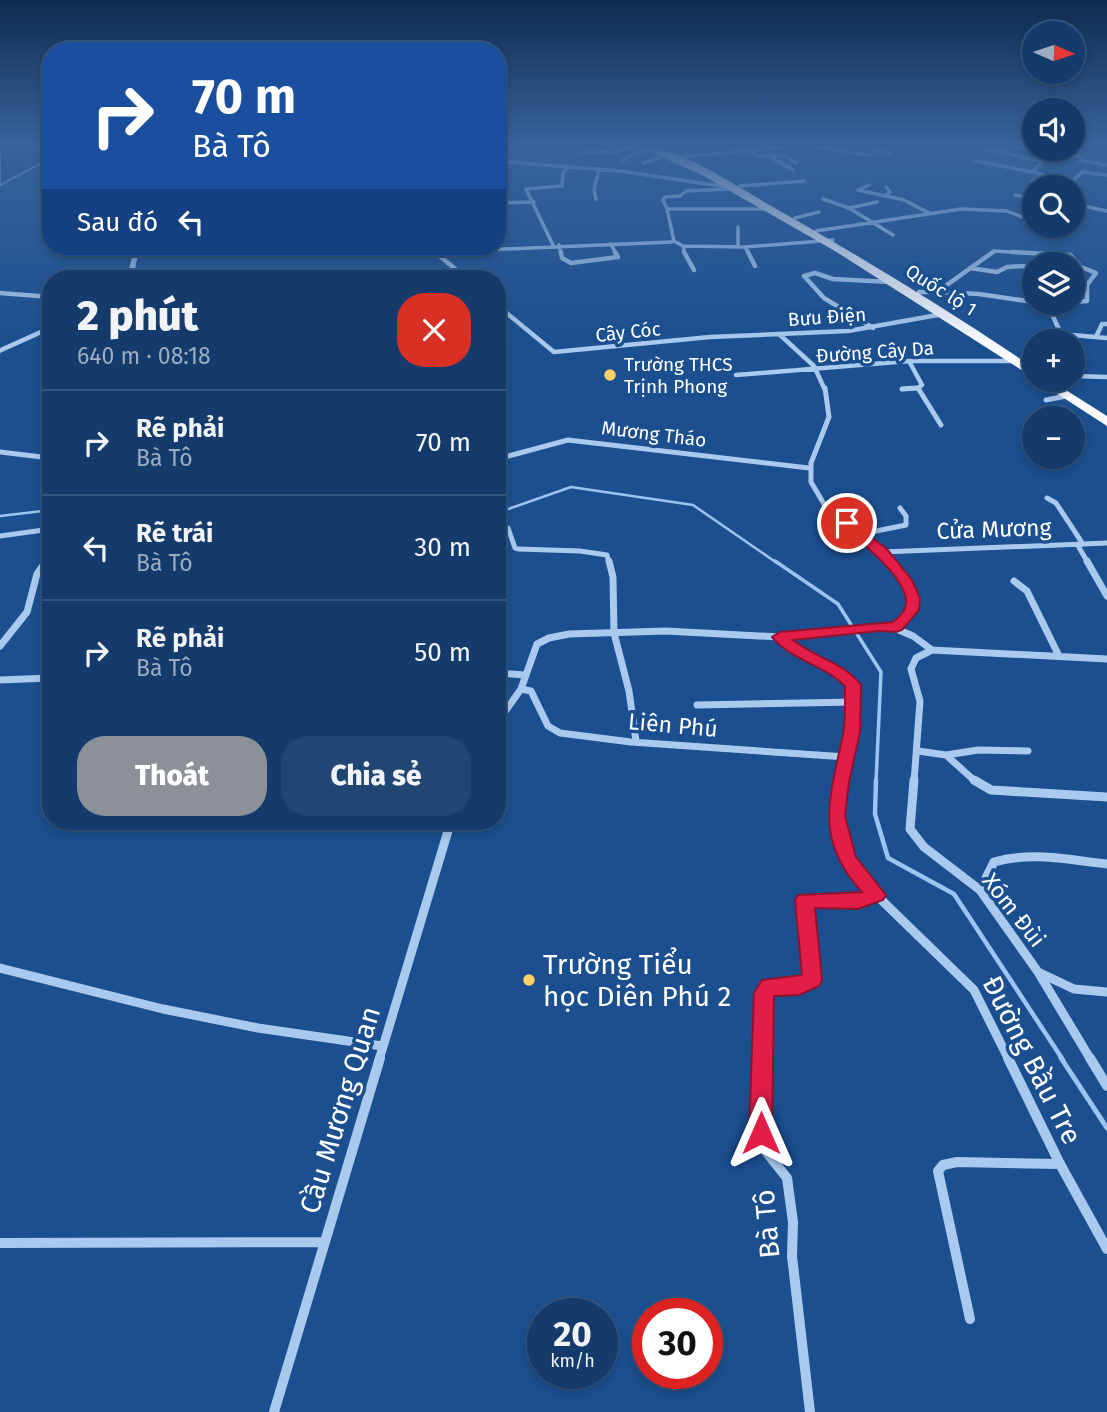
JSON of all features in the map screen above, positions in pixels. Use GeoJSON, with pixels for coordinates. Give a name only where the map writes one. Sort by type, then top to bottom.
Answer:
{"type":"FeatureCollection","features":[{"type":"Feature","properties":{"kind":"highway","name":"Quốc lộ 1"},"geometry":{"type":"LineString","coordinates":[[774,211],[919,292],[1022,359]]}},
{"type":"Feature","properties":{"kind":"highway","name":"Quốc lộ 1"},"geometry":{"type":"LineString","coordinates":[[782,211],[816,230],[1022,366]]}},
{"type":"Feature","properties":{"kind":"highway"},"geometry":{"type":"LineString","coordinates":[[1060,392],[1107,422]]}},
{"type":"Feature","properties":{"kind":"highway"},"geometry":{"type":"LineString","coordinates":[[1071,392],[1107,416]]}},
{"type":"Feature","properties":{"kind":"street"},"geometry":{"type":"LineString","coordinates":[[538,211],[553,246]]}},
{"type":"Feature","properties":{"kind":"street"},"geometry":{"type":"LineString","coordinates":[[667,211],[674,241]]}},
{"type":"Feature","properties":{"kind":"street"},"geometry":{"type":"LineString","coordinates":[[853,211],[893,235]]}},
{"type":"Feature","properties":{"kind":"street"},"geometry":{"type":"LineString","coordinates":[[925,211],[929,213]]}},
{"type":"Feature","properties":{"kind":"street"},"geometry":{"type":"LineString","coordinates":[[816,230],[948,211]]}},
{"type":"Feature","properties":{"kind":"street"},"geometry":{"type":"LineString","coordinates":[[1005,211],[1022,217]]}},
{"type":"Feature","properties":{"kind":"street"},"geometry":{"type":"LineString","coordinates":[[795,218],[819,212]]}},
{"type":"Feature","properties":{"kind":"street"},"geometry":{"type":"LineString","coordinates":[[738,227],[738,246]]}},
{"type":"Feature","properties":{"kind":"street"},"geometry":{"type":"LineString","coordinates":[[506,247],[674,241],[683,246],[745,247],[830,241]]}},
{"type":"Feature","properties":{"kind":"street"},"geometry":{"type":"LineString","coordinates":[[559,246],[562,258],[571,263],[618,257],[611,244]]}},
{"type":"Feature","properties":{"kind":"street"},"geometry":{"type":"LineString","coordinates":[[683,246],[694,270]]}},
{"type":"Feature","properties":{"kind":"street"},"geometry":{"type":"LineString","coordinates":[[745,247],[755,266]]}},
{"type":"Feature","properties":{"kind":"street"},"geometry":{"type":"LineString","coordinates":[[937,292],[999,250],[1027,252]]}},
{"type":"Feature","properties":{"kind":"street"},"geometry":{"type":"LineString","coordinates":[[441,256],[457,270]]}},
{"type":"Feature","properties":{"kind":"street"},"geometry":{"type":"LineString","coordinates":[[969,268],[998,272],[1007,267],[1022,266]]}},
{"type":"Feature","properties":{"kind":"street"},"geometry":{"type":"LineString","coordinates":[[1085,269],[1097,274],[1087,285],[1085,301]]}},
{"type":"Feature","properties":{"kind":"street"},"geometry":{"type":"LineString","coordinates":[[873,328],[823,298],[803,278],[815,273],[833,279],[892,282]]}},
{"type":"Feature","properties":{"kind":"street"},"geometry":{"type":"LineString","coordinates":[[919,292],[979,294],[1022,300]]}},
{"type":"Feature","properties":{"kind":"street"},"geometry":{"type":"LineString","coordinates":[[0,293],[42,296]]}},
{"type":"Feature","properties":{"kind":"street","name":"Cây Cóc"},"geometry":{"type":"LineString","coordinates":[[506,312],[554,352],[710,337],[779,334]]}},
{"type":"Feature","properties":{"kind":"street","name":"Bưu Điện"},"geometry":{"type":"LineString","coordinates":[[779,334],[873,328],[912,318],[943,314]]}},
{"type":"Feature","properties":{"kind":"street"},"geometry":{"type":"LineString","coordinates":[[1052,315],[1061,334],[1107,338]]}},
{"type":"Feature","properties":{"kind":"street"},"geometry":{"type":"LineString","coordinates":[[1096,337],[1099,328],[1107,324]]}},
{"type":"Feature","properties":{"kind":"street"},"geometry":{"type":"LineString","coordinates":[[0,351],[42,331]]}},
{"type":"Feature","properties":{"kind":"street","name":"Bưu Điện"},"geometry":{"type":"LineString","coordinates":[[779,334],[817,370]]}},
{"type":"Feature","properties":{"kind":"street"},"geometry":{"type":"LineString","coordinates":[[909,361],[921,383],[918,388]]}},
{"type":"Feature","properties":{"kind":"street","name":"Đường Cây Da"},"geometry":{"type":"LineString","coordinates":[[736,375],[909,361],[1015,361]]}},
{"type":"Feature","properties":{"kind":"street"},"geometry":{"type":"LineString","coordinates":[[817,370],[830,414],[812,454],[809,468],[811,484],[820,499],[882,552],[907,583],[913,598],[912,610],[896,627]]}},
{"type":"Feature","properties":{"kind":"street"},"geometry":{"type":"LineString","coordinates":[[1085,376],[1107,377]]}},
{"type":"Feature","properties":{"kind":"street"},"geometry":{"type":"LineString","coordinates":[[902,389],[918,388]]}},
{"type":"Feature","properties":{"kind":"street"},"geometry":{"type":"LineString","coordinates":[[918,388],[941,425]]}},
{"type":"Feature","properties":{"kind":"street"},"geometry":{"type":"LineString","coordinates":[[1046,400],[1066,396]]}},
{"type":"Feature","properties":{"kind":"street","name":"Mương Tháo"},"geometry":{"type":"LineString","coordinates":[[506,457],[568,440],[809,468]]}},
{"type":"Feature","properties":{"kind":"street"},"geometry":{"type":"LineString","coordinates":[[0,452],[42,457]]}},
{"type":"Feature","properties":{"kind":"street"},"geometry":{"type":"LineString","coordinates":[[1047,498],[1056,503],[1107,596]]}},
{"type":"Feature","properties":{"kind":"street"},"geometry":{"type":"LineString","coordinates":[[861,534],[906,525],[906,516],[900,508]]}},
{"type":"Feature","properties":{"kind":"street"},"geometry":{"type":"LineString","coordinates":[[506,528],[515,548],[518,549],[580,551],[607,555],[613,577],[614,633],[629,691],[636,741]]}},
{"type":"Feature","properties":{"kind":"street"},"geometry":{"type":"LineString","coordinates":[[0,536],[42,530]]}},
{"type":"Feature","properties":{"kind":"street","name":"Cửa Mương"},"geometry":{"type":"LineString","coordinates":[[882,552],[928,548],[1107,543]]}},
{"type":"Feature","properties":{"kind":"street"},"geometry":{"type":"LineString","coordinates":[[1,643],[29,608],[37,575],[42,567]]}},
{"type":"Feature","properties":{"kind":"street"},"geometry":{"type":"LineString","coordinates":[[1014,581],[1027,591],[1059,656]]}},
{"type":"Feature","properties":{"kind":"street"},"geometry":{"type":"LineString","coordinates":[[506,710],[521,689],[537,644],[549,638],[666,631],[780,637],[896,627],[932,650],[1107,659]]}},
{"type":"Feature","properties":{"kind":"street","name":"Đường Bầu Tre"},"geometry":{"type":"LineString","coordinates":[[780,637],[802,655],[833,668],[853,685],[852,732],[836,816],[842,845],[855,872],[974,990],[1060,1164],[1107,1249]]}},
{"type":"Feature","properties":{"kind":"street","name":"Xóm Đùi"},"geometry":{"type":"LineString","coordinates":[[932,650],[916,658],[911,669],[920,701],[910,830],[924,847],[980,890],[1038,972],[1107,1086]]}},
{"type":"Feature","properties":{"kind":"street"},"geometry":{"type":"LineString","coordinates":[[506,674],[524,675]]}},
{"type":"Feature","properties":{"kind":"street"},"geometry":{"type":"LineString","coordinates":[[0,680],[42,678]]}},
{"type":"Feature","properties":{"kind":"street","name":"Liên Phú"},"geometry":{"type":"LineString","coordinates":[[521,689],[531,691],[548,726],[560,733],[846,757]]}},
{"type":"Feature","properties":{"kind":"street"},"geometry":{"type":"LineString","coordinates":[[697,705],[853,702]]}},
{"type":"Feature","properties":{"kind":"street"},"geometry":{"type":"LineString","coordinates":[[918,751],[946,755],[978,750],[1028,751]]}},
{"type":"Feature","properties":{"kind":"street"},"geometry":{"type":"LineString","coordinates":[[946,755],[976,782],[991,790],[1107,797]]}},
{"type":"Feature","properties":{"kind":"street","name":"Cầu Mương Quan"},"geometry":{"type":"LineString","coordinates":[[274,1412],[448,830]]}},
{"type":"Feature","properties":{"kind":"street"},"geometry":{"type":"LineString","coordinates":[[980,890],[994,862],[1004,858],[1025,857],[1107,864]]}},
{"type":"Feature","properties":{"kind":"street","name":"Bà Tô"},"geometry":{"type":"LineString","coordinates":[[810,1412],[792,1256],[793,1222],[787,1178],[764,1149],[761,1133],[764,993],[770,986],[799,986],[812,980],[813,965],[805,900],[858,901],[876,895]]}},
{"type":"Feature","properties":{"kind":"street"},"geometry":{"type":"LineString","coordinates":[[0,968],[163,1009],[258,1028],[382,1046]]}},
{"type":"Feature","properties":{"kind":"street"},"geometry":{"type":"LineString","coordinates":[[1038,972],[1074,989],[1107,992]]}},
{"type":"Feature","properties":{"kind":"street"},"geometry":{"type":"LineString","coordinates":[[970,1319],[938,1171],[943,1165],[957,1162],[1060,1164]]}},
{"type":"Feature","properties":{"kind":"street"},"geometry":{"type":"LineString","coordinates":[[0,1244],[325,1242]]}},
{"type":"Feature","properties":{"kind":"waterway"},"geometry":{"type":"LineString","coordinates":[[506,510],[571,487],[693,505],[777,563]]}},
{"type":"Feature","properties":{"kind":"waterway"},"geometry":{"type":"LineString","coordinates":[[0,516],[42,511]]}},
{"type":"Feature","properties":{"kind":"waterway"},"geometry":{"type":"LineString","coordinates":[[775,561],[838,604],[881,672],[876,782]]}},
{"type":"Feature","properties":{"kind":"waterway"},"geometry":{"type":"LineString","coordinates":[[876,780],[875,814],[888,858],[954,894],[1063,1060]]}},
{"type":"Feature","properties":{"kind":"waterway"},"geometry":{"type":"LineString","coordinates":[[1061,1058],[1107,1128]]}},
{"type":"Feature","properties":{"kind":"place","name":"Trường THCS Trịnh Phong"},"geometry":{"type":"Point","coordinates":[610,375]}},
{"type":"Feature","properties":{"kind":"place","name":"Trường Tiểu học Diên Phú 2"},"geometry":{"type":"Point","coordinates":[529,980]}},
{"type":"Feature","properties":{"kind":"route"},"geometry":{"type":"LineString","coordinates":[[761,1133],[764,993],[770,986],[799,986],[812,980],[813,965],[805,900],[858,901],[876,895],[855,872],[847,858],[836,816],[852,732],[853,685],[844,675],[802,655],[780,637],[880,626],[896,627],[912,610],[914,603],[907,583],[882,552],[847,523]]}}]}
